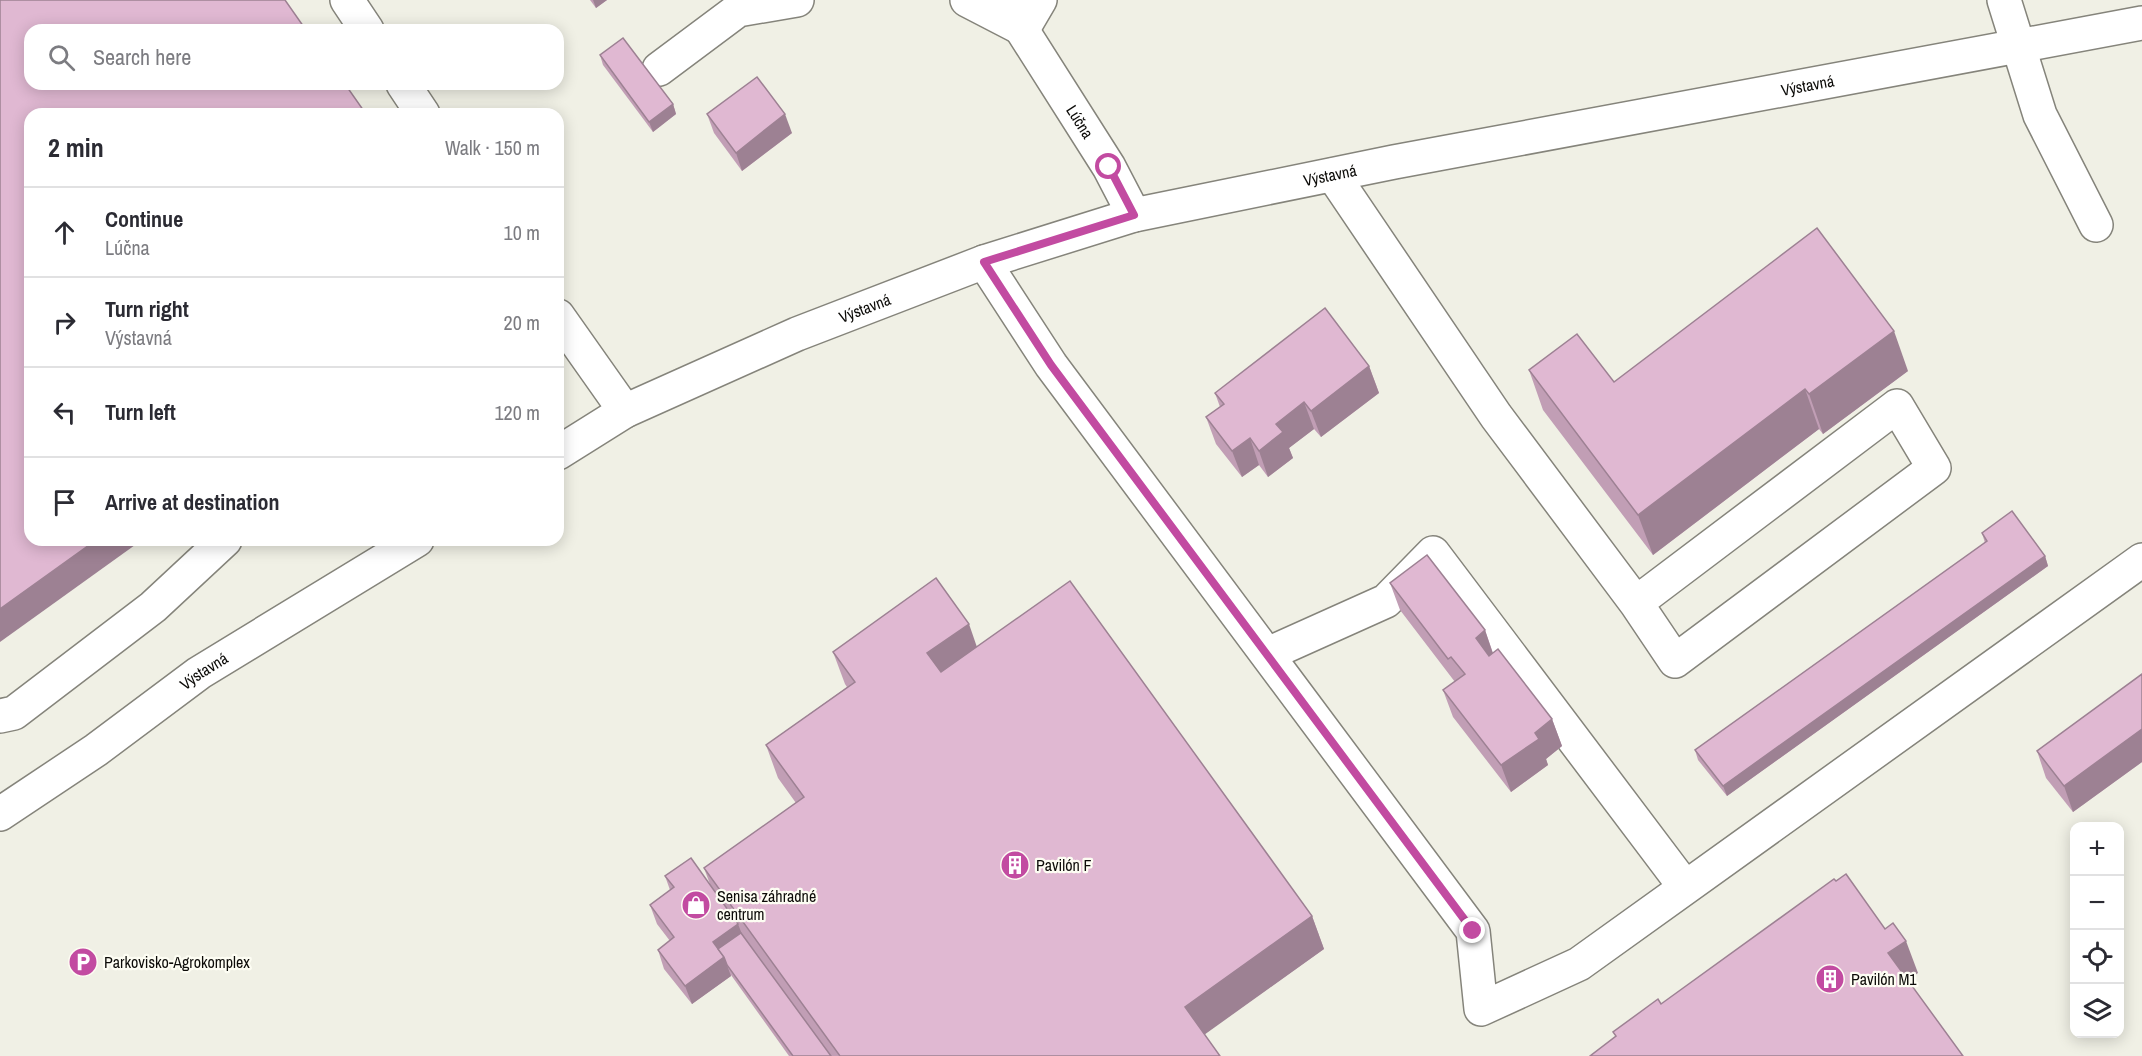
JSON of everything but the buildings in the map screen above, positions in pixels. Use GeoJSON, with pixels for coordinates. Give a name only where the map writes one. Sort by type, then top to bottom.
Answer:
{"type":"FeatureCollection","features":[{"type":"Feature","properties":{"kind":"street"},"geometry":{"type":"LineString","coordinates":[[347,0],[363,24]]}},
{"type":"Feature","properties":{"kind":"street"},"geometry":{"type":"LineString","coordinates":[[659,69],[738,10],[797,0]]}},
{"type":"Feature","properties":{"kind":"street","name":"Lúčna"},"geometry":{"type":"LineString","coordinates":[[967,0],[1023,30]]}},
{"type":"Feature","properties":{"kind":"street","name":"Lúčna"},"geometry":{"type":"LineString","coordinates":[[1003,0],[1109,167],[1134,215]]}},
{"type":"Feature","properties":{"kind":"street"},"geometry":{"type":"LineString","coordinates":[[1023,30],[1040,0]]}},
{"type":"Feature","properties":{"kind":"street"},"geometry":{"type":"LineString","coordinates":[[2004,0],[2040,115],[2096,225]]}},
{"type":"Feature","properties":{"kind":"street","name":"Výstavná"},"geometry":{"type":"LineString","coordinates":[[564,449],[625,411],[797,334],[984,262],[1134,215],[1333,175],[2142,23]]}},
{"type":"Feature","properties":{"kind":"street"},"geometry":{"type":"LineString","coordinates":[[407,90],[419,108]]}},
{"type":"Feature","properties":{"kind":"street"},"geometry":{"type":"LineString","coordinates":[[1333,175],[1496,416],[1636,603],[1675,661],[1934,468],[1897,406],[1636,603]]}},
{"type":"Feature","properties":{"kind":"street"},"geometry":{"type":"LineString","coordinates":[[984,262],[1051,365],[1473,931],[1481,1009],[1579,964],[2142,560]]}},
{"type":"Feature","properties":{"kind":"street"},"geometry":{"type":"LineString","coordinates":[[564,325],[625,411]]}},
{"type":"Feature","properties":{"kind":"street"},"geometry":{"type":"LineString","coordinates":[[0,716],[14,713],[153,607],[219,546]]}},
{"type":"Feature","properties":{"kind":"street","name":"Výstavná"},"geometry":{"type":"LineString","coordinates":[[0,814],[96,750],[199,673],[407,546]]}},
{"type":"Feature","properties":{"kind":"street"},"geometry":{"type":"LineString","coordinates":[[1268,654],[1386,601],[1433,553],[1685,887]]}},
{"type":"Feature","properties":{"kind":"place","name":"Pavilón F"},"geometry":{"type":"Point","coordinates":[1015,865]}},
{"type":"Feature","properties":{"kind":"place","name":"Senisa záhradné centrum"},"geometry":{"type":"Point","coordinates":[696,905]}},
{"type":"Feature","properties":{"kind":"place","name":"Parkovisko-Agrokomplex"},"geometry":{"type":"Point","coordinates":[83,962]}},
{"type":"Feature","properties":{"kind":"place","name":"Pavilón M1"},"geometry":{"type":"Point","coordinates":[1830,979]}},
{"type":"Feature","properties":{"kind":"route"},"geometry":{"type":"LineString","coordinates":[[1109,167],[1134,215],[984,262],[1051,365],[1473,931]]}}]}
